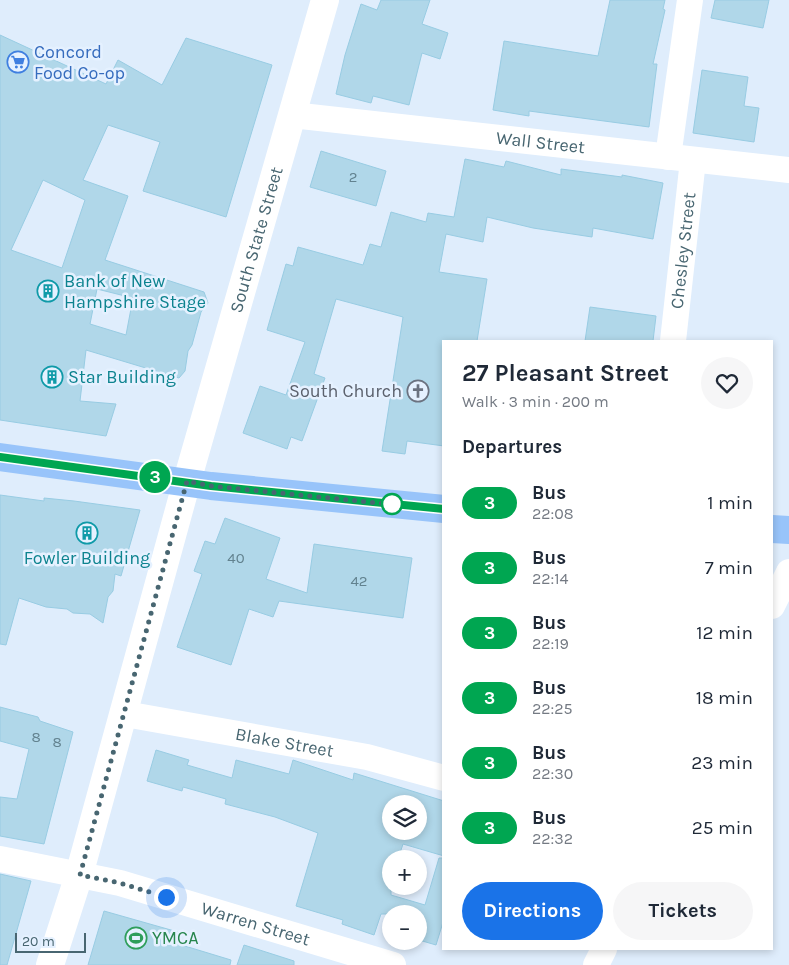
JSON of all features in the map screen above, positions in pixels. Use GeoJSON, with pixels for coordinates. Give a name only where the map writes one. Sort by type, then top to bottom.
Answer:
{"type":"FeatureCollection","features":[{"type":"Feature","properties":{"kind":"main road"},"geometry":{"type":"LineString","coordinates":[[0,457],[187,481],[211,486],[442,509]]}},
{"type":"Feature","properties":{"kind":"main road"},"geometry":{"type":"LineString","coordinates":[[773,528],[789,530]]}},
{"type":"Feature","properties":{"kind":"street","name":"South State Street"},"geometry":{"type":"LineString","coordinates":[[50,965],[80,875],[187,481],[325,0]]}},
{"type":"Feature","properties":{"kind":"street","name":"Chesley Street"},"geometry":{"type":"LineString","coordinates":[[673,340],[690,0]]}},
{"type":"Feature","properties":{"kind":"street","name":"Wall Street"},"geometry":{"type":"LineString","coordinates":[[292,115],[789,170]]}},
{"type":"Feature","properties":{"kind":"street"},"geometry":{"type":"LineString","coordinates":[[773,604],[789,572]]}},
{"type":"Feature","properties":{"kind":"street","name":"Blake Street"},"geometry":{"type":"LineString","coordinates":[[125,714],[367,757],[442,777]]}},
{"type":"Feature","properties":{"kind":"street","name":"Warren Street"},"geometry":{"type":"LineString","coordinates":[[0,859],[120,883],[393,965]]}},
{"type":"Feature","properties":{"kind":"street"},"geometry":{"type":"LineString","coordinates":[[596,965],[604,950]]}},
{"type":"Feature","properties":{"kind":"building"},"geometry":{"type":"Polygon","coordinates":[[[381,0],[430,0],[422,24],[448,33],[440,59],[422,53],[409,105],[373,96],[371,103],[336,94],[345,55],[361,4],[377,10],[381,0]]]}},
{"type":"Feature","properties":{"kind":"building"},"geometry":{"type":"Polygon","coordinates":[[[610,0],[665,0],[663,9],[665,10],[653,64],[657,64],[649,127],[529,111],[529,116],[493,110],[504,41],[598,56],[610,0]]]}},
{"type":"Feature","properties":{"kind":"building"},"geometry":{"type":"Polygon","coordinates":[[[715,0],[769,0],[763,28],[711,18],[715,0]]]}},
{"type":"Feature","properties":{"kind":"building"},"geometry":{"type":"Polygon","coordinates":[[[0,35],[106,84],[118,60],[162,85],[186,38],[272,65],[226,217],[143,191],[160,142],[108,125],[83,180],[128,196],[105,260],[204,292],[208,303],[201,312],[192,345],[188,351],[185,371],[179,378],[86,350],[80,401],[116,404],[106,436],[0,420],[0,35]],[[43,180],[11,250],[62,268],[85,200],[43,180]],[[97,289],[90,324],[126,335],[133,298],[97,289]]]}},
{"type":"Feature","properties":{"kind":"building"},"geometry":{"type":"Polygon","coordinates":[[[702,70],[748,77],[744,106],[759,108],[754,142],[693,133],[702,70]]]}},
{"type":"Feature","properties":{"kind":"building"},"geometry":{"type":"Polygon","coordinates":[[[321,151],[386,171],[376,206],[310,187],[321,151]]]}},
{"type":"Feature","properties":{"kind":"building"},"geometry":{"type":"Polygon","coordinates":[[[465,159],[504,167],[506,161],[561,175],[561,169],[622,177],[622,175],[663,183],[653,239],[593,228],[592,237],[533,228],[487,217],[483,242],[446,234],[439,272],[487,279],[477,340],[442,340],[442,446],[407,441],[405,454],[382,451],[403,317],[336,299],[314,374],[325,378],[302,441],[291,437],[287,449],[243,433],[260,386],[286,395],[305,342],[267,330],[286,264],[293,266],[298,247],[363,265],[370,244],[381,247],[391,212],[426,222],[428,213],[454,217],[465,159]]]}},
{"type":"Feature","properties":{"kind":"building"},"geometry":{"type":"Polygon","coordinates":[[[590,307],[656,316],[653,340],[585,340],[590,307]]]}},
{"type":"Feature","properties":{"kind":"building"},"geometry":{"type":"Polygon","coordinates":[[[0,495],[44,501],[44,498],[74,501],[140,510],[121,576],[115,574],[113,591],[108,597],[103,623],[90,614],[73,613],[67,609],[46,607],[19,598],[6,645],[0,644],[0,495]]]}},
{"type":"Feature","properties":{"kind":"building"},"geometry":{"type":"Polygon","coordinates":[[[225,518],[280,538],[266,579],[307,593],[314,544],[412,558],[403,618],[279,601],[273,617],[249,609],[231,665],[177,647],[202,574],[194,571],[205,541],[215,544],[225,518]]]}},
{"type":"Feature","properties":{"kind":"building"},"geometry":{"type":"Polygon","coordinates":[[[0,707],[38,717],[40,721],[73,732],[44,844],[0,836],[0,797],[17,799],[29,749],[0,741],[0,707]]]}},
{"type":"Feature","properties":{"kind":"building"},"geometry":{"type":"Polygon","coordinates":[[[156,750],[189,760],[187,765],[232,778],[236,760],[289,774],[293,760],[353,780],[354,773],[425,795],[382,795],[382,840],[427,840],[427,796],[442,800],[442,855],[403,844],[401,850],[382,850],[382,895],[391,895],[425,905],[382,905],[382,914],[374,935],[342,924],[343,920],[296,906],[318,833],[275,817],[225,804],[226,799],[183,787],[182,791],[147,781],[156,750]]]}},
{"type":"Feature","properties":{"kind":"building"},"geometry":{"type":"Polygon","coordinates":[[[439,858],[442,858],[442,926],[436,945],[427,942],[427,905],[425,905],[439,858]]]}},
{"type":"Feature","properties":{"kind":"building"},"geometry":{"type":"Polygon","coordinates":[[[0,874],[31,881],[7,965],[0,965],[0,874]]]}},
{"type":"Feature","properties":{"kind":"building","name":"YMCA"},"geometry":{"type":"Polygon","coordinates":[[[104,911],[178,932],[175,943],[231,960],[230,965],[88,965],[104,911]]]}},
{"type":"Feature","properties":{"kind":"building"},"geometry":{"type":"Polygon","coordinates":[[[244,945],[294,961],[294,965],[237,965],[244,945]]]}},
{"type":"Feature","properties":{"kind":"bus line","name":"3"},"geometry":{"type":"LineString","coordinates":[[0,457],[187,481],[211,486],[442,509]]}},
{"type":"Feature","properties":{"kind":"place","name":"Concord Food Co-op"},"geometry":{"type":"Point","coordinates":[18,62]}},
{"type":"Feature","properties":{"kind":"place","name":"Bank of New Hampshire Stage"},"geometry":{"type":"Point","coordinates":[48,291]}},
{"type":"Feature","properties":{"kind":"place","name":"Star Building"},"geometry":{"type":"Point","coordinates":[52,377]}},
{"type":"Feature","properties":{"kind":"place","name":"South Church"},"geometry":{"type":"Point","coordinates":[418,391]}},
{"type":"Feature","properties":{"kind":"place","name":"Fowler Building"},"geometry":{"type":"Point","coordinates":[87,533]}},
{"type":"Feature","properties":{"kind":"place","name":"YMCA"},"geometry":{"type":"Point","coordinates":[136,938]}},
{"type":"Feature","properties":{"kind":"route"},"geometry":{"type":"LineString","coordinates":[[166,897],[105,879],[80,875],[84,854],[125,714],[187,481],[211,486],[398,505],[392,504]]}}]}
